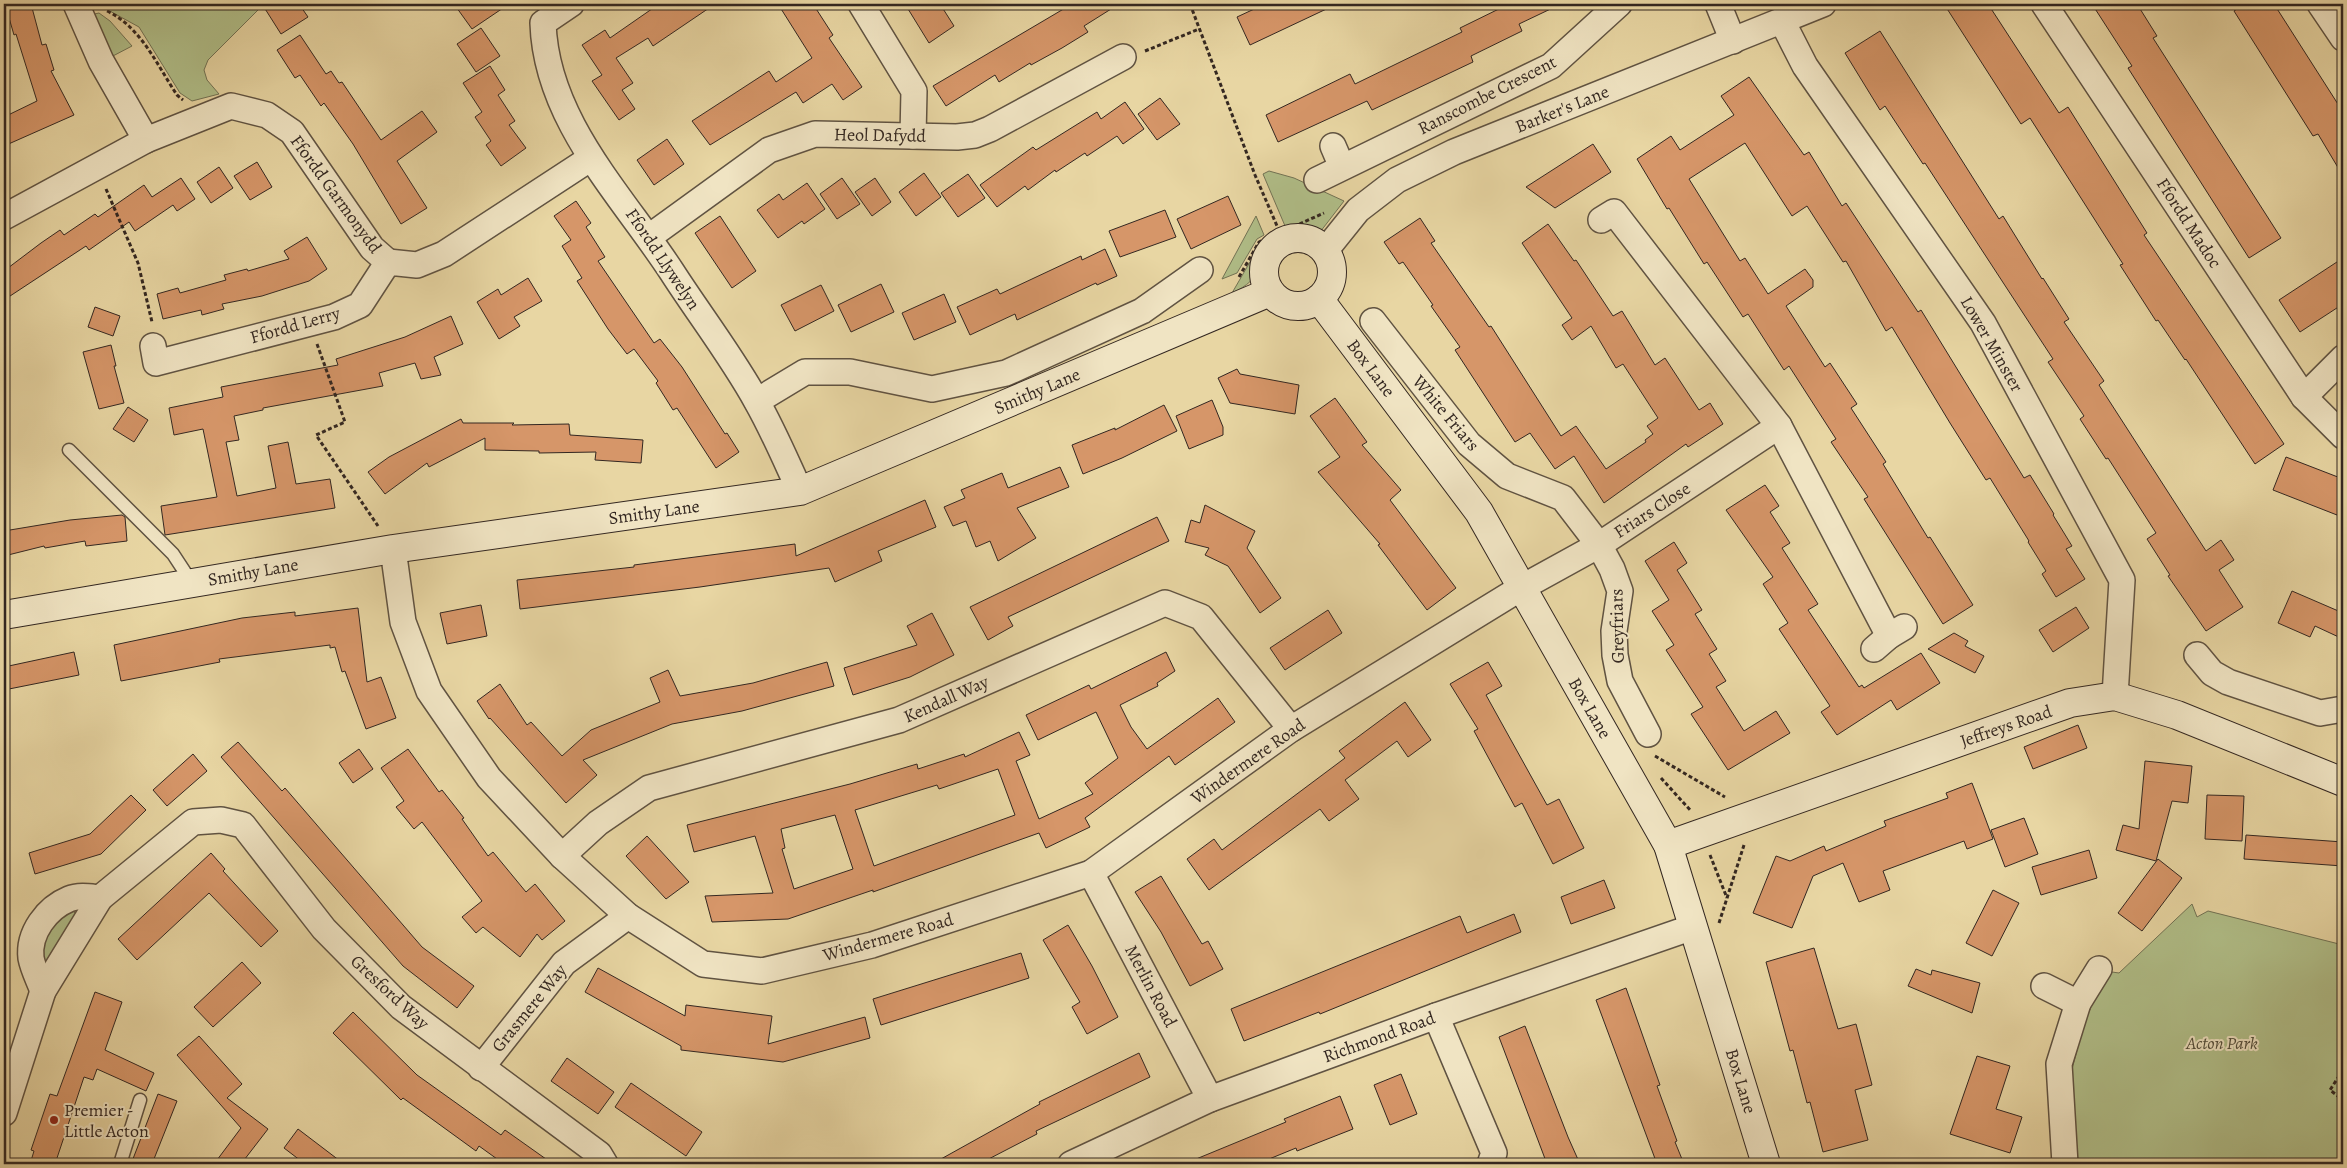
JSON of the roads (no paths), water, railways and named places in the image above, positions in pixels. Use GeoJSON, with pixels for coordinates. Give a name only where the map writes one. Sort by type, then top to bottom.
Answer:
{"type":"FeatureCollection","features":[{"type":"Feature","properties":{"kind":"street","name":"Ffordd Llywelyn"},"geometry":{"type":"LineString","coordinates":[[571,4],[540,13],[544,48],[554,88],[591,158],[649,238],[757,401],[800,491]]}},
{"type":"Feature","properties":{"kind":"street"},"geometry":{"type":"LineString","coordinates":[[861,4],[914,91],[913,136]]}},
{"type":"Feature","properties":{"kind":"street","name":"Ranscombe Crescent"},"geometry":{"type":"LineString","coordinates":[[1316,180],[1337,157],[1551,66],[1619,4]]}},
{"type":"Feature","properties":{"kind":"street"},"geometry":{"type":"LineString","coordinates":[[1718,4],[1733,41]]}},
{"type":"Feature","properties":{"kind":"street","name":"Barker's Lane"},"geometry":{"type":"LineString","coordinates":[[1325,251],[1358,210],[1397,180],[1454,152],[1823,4]]}},
{"type":"Feature","properties":{"kind":"street","name":"Ffordd Madoc"},"geometry":{"type":"LineString","coordinates":[[2044,4],[2304,397],[2343,436]]}},
{"type":"Feature","properties":{"kind":"street"},"geometry":{"type":"LineString","coordinates":[[2320,4],[2343,38]]}},
{"type":"Feature","properties":{"kind":"street"},"geometry":{"type":"LineString","coordinates":[[87,6],[101,61],[146,140]]}},
{"type":"Feature","properties":{"kind":"street","name":"Lower Minster"},"geometry":{"type":"LineString","coordinates":[[1782,21],[1805,66],[1983,323],[2122,580],[2115,696]]}},
{"type":"Feature","properties":{"kind":"street","name":"Heol Dafydd"},"geometry":{"type":"LineString","coordinates":[[649,238],[769,150],[815,134],[975,135],[1122,58]]}},
{"type":"Feature","properties":{"kind":"street","name":"Ffordd Garmonydd"},"geometry":{"type":"LineString","coordinates":[[4,216],[146,140],[232,106],[267,115],[292,132],[372,248],[388,262]]}},
{"type":"Feature","properties":{"kind":"street"},"geometry":{"type":"LineString","coordinates":[[388,262],[417,266],[444,254],[591,158]]}},
{"type":"Feature","properties":{"kind":"street"},"geometry":{"type":"LineString","coordinates":[[1615,211],[1779,426],[1889,637]]}},
{"type":"Feature","properties":{"kind":"street"},"geometry":{"type":"LineString","coordinates":[[1282,237],[1306,240],[1316,244],[1325,251],[1332,271],[1326,291],[1319,299],[1299,306],[1278,300],[1270,292],[1266,283],[1266,264],[1269,255],[1282,237]]}},
{"type":"Feature","properties":{"kind":"street","name":"Ffordd Lerry"},"geometry":{"type":"LineString","coordinates":[[156,362],[334,317],[360,304],[388,262]]}},
{"type":"Feature","properties":{"kind":"street","name":"Smithy Lane"},"geometry":{"type":"LineString","coordinates":[[757,401],[805,372],[850,372],[932,389],[1006,373],[1142,311],[1200,270]]}},
{"type":"Feature","properties":{"kind":"street","name":"Smithy Lane"},"geometry":{"type":"LineString","coordinates":[[4,615],[393,549],[800,491],[1270,292]]}},
{"type":"Feature","properties":{"kind":"street","name":"Box Lane"},"geometry":{"type":"LineString","coordinates":[[1319,299],[1479,512],[1668,845],[1705,927],[1766,1164]]}},
{"type":"Feature","properties":{"kind":"street","name":"White Friars"},"geometry":{"type":"LineString","coordinates":[[1373,321],[1469,444],[1507,476],[1563,498],[1599,545]]}},
{"type":"Feature","properties":{"kind":"street"},"geometry":{"type":"LineString","coordinates":[[2304,397],[2343,358]]}},
{"type":"Feature","properties":{"kind":"street","name":"Friars Close"},"geometry":{"type":"LineString","coordinates":[[1521,588],[1599,545],[1779,426]]}},
{"type":"Feature","properties":{"kind":"street","name":"Greyfriars"},"geometry":{"type":"LineString","coordinates":[[1599,545],[1612,569],[1620,591],[1614,630],[1614,655],[1620,681],[1648,743]]}},
{"type":"Feature","properties":{"kind":"street","name":"Windermere Road"},"geometry":{"type":"LineString","coordinates":[[393,549],[403,622],[429,691],[489,778],[562,856],[628,916],[703,964],[762,971],[872,945],[1091,873],[1291,729],[1521,588]]}},
{"type":"Feature","properties":{"kind":"street","name":"Kendall Way"},"geometry":{"type":"LineString","coordinates":[[562,856],[598,823],[649,788],[899,720],[1165,603],[1200,617],[1291,729]]}},
{"type":"Feature","properties":{"kind":"street"},"geometry":{"type":"LineString","coordinates":[[2197,655],[2212,673],[2228,682],[2320,713],[2343,709]]}},
{"type":"Feature","properties":{"kind":"street","name":"Jeffreys Road"},"geometry":{"type":"LineString","coordinates":[[1668,845],[2070,703],[2115,696],[2177,715],[2343,782]]}},
{"type":"Feature","properties":{"kind":"street","name":"Gresford Way"},"geometry":{"type":"LineString","coordinates":[[4,1113],[43,991],[100,898],[193,822],[221,820],[244,825],[324,929],[401,1007],[599,1154],[605,1164]]}},
{"type":"Feature","properties":{"kind":"street","name":"Merlin Road"},"geometry":{"type":"LineString","coordinates":[[1091,873],[1210,1099]]}},
{"type":"Feature","properties":{"kind":"street"},"geometry":{"type":"LineString","coordinates":[[43,991],[31,957],[33,938],[39,923],[69,899],[84,896],[100,898]]}},
{"type":"Feature","properties":{"kind":"street","name":"Grasmere Way"},"geometry":{"type":"LineString","coordinates":[[481,1068],[564,963],[628,916]]}},
{"type":"Feature","properties":{"kind":"street","name":"Richmond Road"},"geometry":{"type":"LineString","coordinates":[[1070,1164],[1210,1099],[1436,1016],[1705,927]]}},
{"type":"Feature","properties":{"kind":"street"},"geometry":{"type":"LineString","coordinates":[[2065,1164],[2060,1064],[2078,1003],[2099,969]]}},
{"type":"Feature","properties":{"kind":"street"},"geometry":{"type":"LineString","coordinates":[[2044,986],[2078,1003]]}},
{"type":"Feature","properties":{"kind":"street"},"geometry":{"type":"LineString","coordinates":[[1436,1016],[1494,1153],[1490,1164]]}},
{"type":"Feature","properties":{"kind":"lane"},"geometry":{"type":"LineString","coordinates":[[69,450],[173,554],[192,583]]}},
{"type":"Feature","properties":{"kind":"lane"},"geometry":{"type":"LineString","coordinates":[[120,1164],[140,1100]]}},
{"type":"Feature","properties":{"kind":"place","name":"Premier - Little Acton"},"geometry":{"type":"Point","coordinates":[54,1120]}},
{"type":"Feature","properties":{"kind":"park label","name":"Acton Park"},"geometry":{"type":"Point","coordinates":[2222,1043]}}]}
